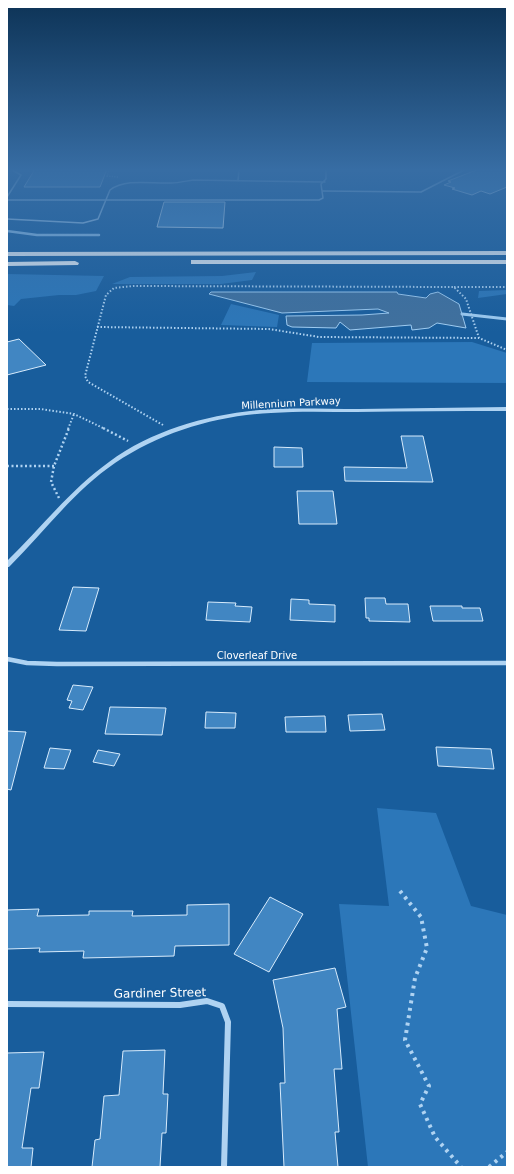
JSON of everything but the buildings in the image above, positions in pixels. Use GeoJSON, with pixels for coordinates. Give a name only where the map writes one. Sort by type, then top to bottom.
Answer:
{"type":"FeatureCollection","features":[{"type":"Feature","properties":{"kind":"highway"},"geometry":{"type":"LineString","coordinates":[[7,250],[150,254]]}},
{"type":"Feature","properties":{"kind":"highway"},"geometry":{"type":"LineString","coordinates":[[7,254],[507,253]]}},
{"type":"Feature","properties":{"kind":"highway"},"geometry":{"type":"LineString","coordinates":[[7,263],[83,262]]}},
{"type":"Feature","properties":{"kind":"highway"},"geometry":{"type":"LineString","coordinates":[[187,262],[507,262]]}},
{"type":"Feature","properties":{"kind":"street","name":"Millennium Parkway"},"geometry":{"type":"LineString","coordinates":[[7,565],[92,478],[137,446],[172,431],[218,418],[256,412],[310,410],[507,409]]}},
{"type":"Feature","properties":{"kind":"street","name":"Cloverleaf Drive"},"geometry":{"type":"LineString","coordinates":[[7,660],[27,663],[58,664],[507,663]]}},
{"type":"Feature","properties":{"kind":"street","name":"Gardiner Street"},"geometry":{"type":"LineString","coordinates":[[7,1004],[180,1005],[207,1001],[222,1006],[228,1022],[224,1167]]}},
{"type":"Feature","properties":{"kind":"path"},"geometry":{"type":"LineString","coordinates":[[172,431],[88,382],[85,376],[106,295],[114,288],[133,286],[507,286]]}},
{"type":"Feature","properties":{"kind":"path"},"geometry":{"type":"LineString","coordinates":[[454,287],[466,299],[479,338]]}},
{"type":"Feature","properties":{"kind":"path"},"geometry":{"type":"LineString","coordinates":[[97,327],[269,329],[319,337],[479,338],[507,350]]}},
{"type":"Feature","properties":{"kind":"path"},"geometry":{"type":"LineString","coordinates":[[7,409],[41,409],[74,414],[137,446]]}},
{"type":"Feature","properties":{"kind":"path"},"geometry":{"type":"LineString","coordinates":[[63,506],[50,482],[54,466],[74,414]]}},
{"type":"Feature","properties":{"kind":"path"},"geometry":{"type":"LineString","coordinates":[[7,466],[54,466]]}},
{"type":"Feature","properties":{"kind":"path"},"geometry":{"type":"LineString","coordinates":[[400,891],[421,917],[427,948],[416,978],[406,1040],[429,1086],[420,1104],[435,1136],[461,1167]]}},
{"type":"Feature","properties":{"kind":"path"},"geometry":{"type":"LineString","coordinates":[[489,1167],[507,1152]]}},
{"type":"Feature","properties":{"kind":"shaded area"},"geometry":{"type":"Polygon","coordinates":[[[256,272],[252,280],[221,284],[112,284],[130,277],[222,276],[256,272]]]}},
{"type":"Feature","properties":{"kind":"shaded area"},"geometry":{"type":"Polygon","coordinates":[[[7,274],[104,276],[96,291],[76,295],[59,295],[21,299],[14,306],[7,305],[7,274]]]}},
{"type":"Feature","properties":{"kind":"shaded area"},"geometry":{"type":"Polygon","coordinates":[[[507,290],[507,294],[478,298],[479,291],[507,290]]]}},
{"type":"Feature","properties":{"kind":"shaded area"},"geometry":{"type":"Polygon","coordinates":[[[211,292],[397,292],[398,294],[426,298],[430,294],[438,292],[459,304],[466,328],[437,323],[429,328],[412,330],[411,325],[350,330],[340,322],[336,328],[292,327],[287,325],[286,316],[362,315],[389,313],[378,309],[282,313],[209,294],[211,292]]]}},
{"type":"Feature","properties":{"kind":"shaded area"},"geometry":{"type":"Polygon","coordinates":[[[231,304],[279,315],[277,327],[221,325],[231,304]]]}},
{"type":"Feature","properties":{"kind":"shaded area"},"geometry":{"type":"Polygon","coordinates":[[[472,342],[507,353],[507,383],[307,382],[312,343],[472,342]]]}},
{"type":"Feature","properties":{"kind":"shaded area"},"geometry":{"type":"Polygon","coordinates":[[[377,808],[436,813],[471,906],[507,915],[507,1167],[368,1167],[339,904],[389,906],[377,808]]]}},
{"type":"Feature","properties":{"kind":"waterway"},"geometry":{"type":"LineString","coordinates":[[7,231],[37,235],[99,235]]}},
{"type":"Feature","properties":{"kind":"waterway"},"geometry":{"type":"LineString","coordinates":[[462,314],[507,319]]}}]}
